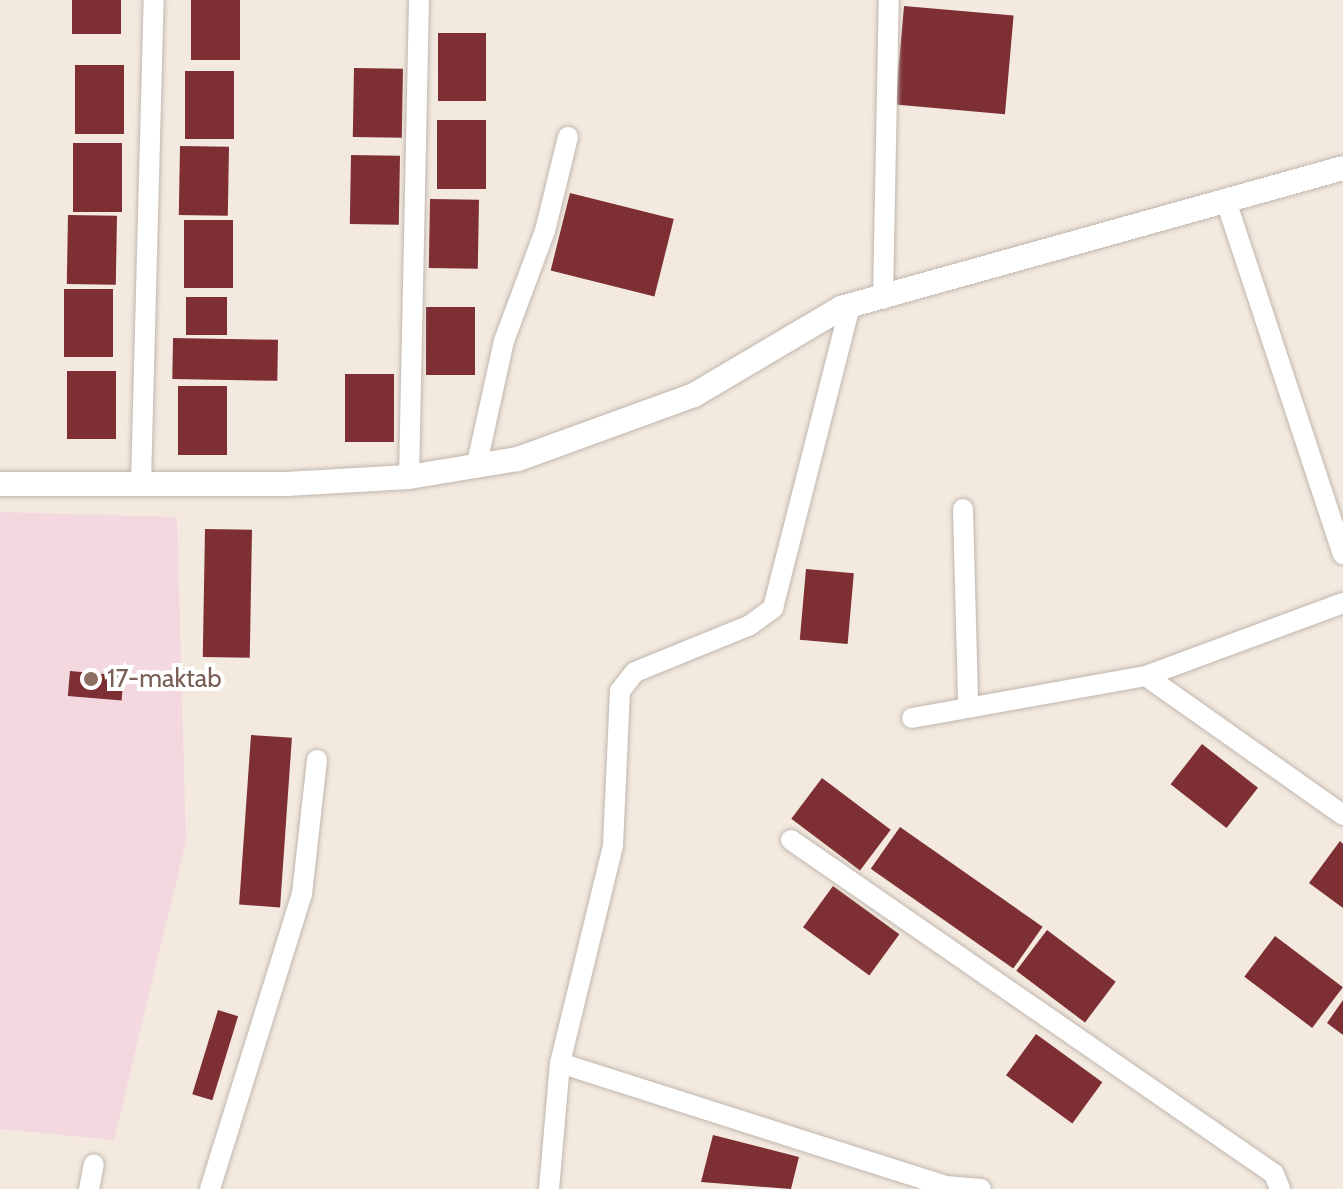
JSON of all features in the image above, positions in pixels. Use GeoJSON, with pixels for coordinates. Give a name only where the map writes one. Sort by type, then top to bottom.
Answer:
{"type":"FeatureCollection","features":[{"type":"Feature","properties":{"kind":"street"},"geometry":{"type":"LineString","coordinates":[[141,483],[154,0]]}},
{"type":"Feature","properties":{"kind":"street"},"geometry":{"type":"LineString","coordinates":[[409,477],[419,0]]}},
{"type":"Feature","properties":{"kind":"street"},"geometry":{"type":"LineString","coordinates":[[883,299],[889,0]]}},
{"type":"Feature","properties":{"kind":"street"},"geometry":{"type":"LineString","coordinates":[[476,468],[504,341],[545,231],[568,137]]}},
{"type":"Feature","properties":{"kind":"street"},"geometry":{"type":"LineString","coordinates":[[0,484],[409,477],[476,468],[558,449],[694,395],[850,306],[1227,204],[1343,168]]}},
{"type":"Feature","properties":{"kind":"street"},"geometry":{"type":"LineString","coordinates":[[1227,204],[1343,554]]}},
{"type":"Feature","properties":{"kind":"street"},"geometry":{"type":"LineString","coordinates":[[549,1189],[560,1063],[613,845],[620,691],[635,672],[750,625],[773,608],[850,306]]}},
{"type":"Feature","properties":{"kind":"street"},"geometry":{"type":"LineString","coordinates":[[963,509],[968,706]]}},
{"type":"Feature","properties":{"kind":"street"},"geometry":{"type":"LineString","coordinates":[[912,718],[1146,676],[1343,603]]}},
{"type":"Feature","properties":{"kind":"street"},"geometry":{"type":"LineString","coordinates":[[1146,676],[1343,815]]}},
{"type":"Feature","properties":{"kind":"street"},"geometry":{"type":"LineString","coordinates":[[210,1189],[302,894],[317,760]]}},
{"type":"Feature","properties":{"kind":"street"},"geometry":{"type":"LineString","coordinates":[[791,840],[1274,1174],[1280,1189]]}},
{"type":"Feature","properties":{"kind":"street"},"geometry":{"type":"LineString","coordinates":[[560,1063],[946,1187],[981,1189]]}},
{"type":"Feature","properties":{"kind":"street"},"geometry":{"type":"LineString","coordinates":[[89,1189],[94,1164]]}},
{"type":"Feature","properties":{"kind":"shaded area","name":"17-maktab"},"geometry":{"type":"Polygon","coordinates":[[[0,512],[177,517],[186,841],[114,1140],[0,1129],[0,512]]]}},
{"type":"Feature","properties":{"kind":"building"},"geometry":{"type":"Polygon","coordinates":[[[72,0],[121,0],[121,34],[72,34],[72,0]]]}},
{"type":"Feature","properties":{"kind":"building"},"geometry":{"type":"Polygon","coordinates":[[[191,0],[240,0],[240,60],[191,60],[191,0]]]}},
{"type":"Feature","properties":{"kind":"building"},"geometry":{"type":"Polygon","coordinates":[[[904,6],[1014,16],[1005,114],[895,105],[904,6]]]}},
{"type":"Feature","properties":{"kind":"building"},"geometry":{"type":"Polygon","coordinates":[[[438,33],[486,33],[486,101],[438,101],[438,33]]]}},
{"type":"Feature","properties":{"kind":"building"},"geometry":{"type":"Polygon","coordinates":[[[75,65],[124,65],[124,134],[75,134],[75,65]]]}},
{"type":"Feature","properties":{"kind":"building"},"geometry":{"type":"Polygon","coordinates":[[[354,68],[403,69],[402,138],[353,137],[354,68]]]}},
{"type":"Feature","properties":{"kind":"building"},"geometry":{"type":"Polygon","coordinates":[[[185,71],[234,71],[234,139],[185,139],[185,71]]]}},
{"type":"Feature","properties":{"kind":"building"},"geometry":{"type":"Polygon","coordinates":[[[437,120],[486,120],[486,189],[437,189],[437,120]]]}},
{"type":"Feature","properties":{"kind":"building"},"geometry":{"type":"Polygon","coordinates":[[[73,143],[122,143],[122,212],[73,212],[73,143]]]}},
{"type":"Feature","properties":{"kind":"building"},"geometry":{"type":"Polygon","coordinates":[[[180,146],[229,147],[228,216],[179,215],[180,146]]]}},
{"type":"Feature","properties":{"kind":"building"},"geometry":{"type":"Polygon","coordinates":[[[351,155],[400,156],[399,225],[350,224],[351,155]]]}},
{"type":"Feature","properties":{"kind":"building"},"geometry":{"type":"Polygon","coordinates":[[[570,193],[674,219],[654,297],[551,271],[570,193]]]}},
{"type":"Feature","properties":{"kind":"building"},"geometry":{"type":"Polygon","coordinates":[[[430,199],[479,200],[478,269],[429,268],[430,199]]]}},
{"type":"Feature","properties":{"kind":"building"},"geometry":{"type":"Polygon","coordinates":[[[68,215],[117,216],[116,285],[67,284],[68,215]]]}},
{"type":"Feature","properties":{"kind":"building"},"geometry":{"type":"Polygon","coordinates":[[[184,220],[233,220],[233,288],[184,288],[184,220]]]}},
{"type":"Feature","properties":{"kind":"building"},"geometry":{"type":"Polygon","coordinates":[[[64,289],[113,289],[113,357],[64,357],[64,289]]]}},
{"type":"Feature","properties":{"kind":"building"},"geometry":{"type":"Polygon","coordinates":[[[186,297],[227,297],[227,335],[186,335],[186,297]]]}},
{"type":"Feature","properties":{"kind":"building"},"geometry":{"type":"Polygon","coordinates":[[[426,307],[475,307],[475,375],[426,375],[426,307]]]}},
{"type":"Feature","properties":{"kind":"building"},"geometry":{"type":"Polygon","coordinates":[[[173,338],[278,340],[277,381],[172,379],[173,338]]]}},
{"type":"Feature","properties":{"kind":"building"},"geometry":{"type":"Polygon","coordinates":[[[67,371],[116,371],[116,439],[67,439],[67,371]]]}},
{"type":"Feature","properties":{"kind":"building"},"geometry":{"type":"Polygon","coordinates":[[[345,374],[394,374],[394,442],[345,442],[345,374]]]}},
{"type":"Feature","properties":{"kind":"building"},"geometry":{"type":"Polygon","coordinates":[[[178,386],[227,386],[227,455],[178,455],[178,386]]]}},
{"type":"Feature","properties":{"kind":"building"},"geometry":{"type":"Polygon","coordinates":[[[205,529],[252,530],[250,658],[203,657],[205,529]]]}},
{"type":"Feature","properties":{"kind":"building"},"geometry":{"type":"Polygon","coordinates":[[[806,569],[854,573],[848,644],[800,640],[806,569]]]}},
{"type":"Feature","properties":{"kind":"building"},"geometry":{"type":"Polygon","coordinates":[[[70,671],[124,676],[122,701],[68,696],[70,671]]]}},
{"type":"Feature","properties":{"kind":"building"},"geometry":{"type":"Polygon","coordinates":[[[251,735],[292,738],[280,907],[239,905],[251,735]]]}},
{"type":"Feature","properties":{"kind":"building"},"geometry":{"type":"Polygon","coordinates":[[[1202,744],[1258,788],[1227,828],[1171,784],[1202,744]]]}},
{"type":"Feature","properties":{"kind":"building"},"geometry":{"type":"Polygon","coordinates":[[[822,778],[891,830],[860,870],[791,819],[822,778]]]}},
{"type":"Feature","properties":{"kind":"building"},"geometry":{"type":"Polygon","coordinates":[[[900,827],[1043,927],[1013,969],[871,869],[900,827]]]}},
{"type":"Feature","properties":{"kind":"building"},"geometry":{"type":"Polygon","coordinates":[[[1340,841],[1343,844],[1343,908],[1309,883],[1340,841]]]}},
{"type":"Feature","properties":{"kind":"building"},"geometry":{"type":"Polygon","coordinates":[[[833,886],[899,934],[869,975],[803,927],[833,886]]]}},
{"type":"Feature","properties":{"kind":"building"},"geometry":{"type":"Polygon","coordinates":[[[1047,930],[1116,982],[1085,1022],[1016,971],[1047,930]]]}},
{"type":"Feature","properties":{"kind":"building"},"geometry":{"type":"Polygon","coordinates":[[[1275,936],[1343,987],[1312,1028],[1244,977],[1275,936]]]}},
{"type":"Feature","properties":{"kind":"building"},"geometry":{"type":"Polygon","coordinates":[[[1343,1000],[1343,1035],[1327,1023],[1343,1000]]]}},
{"type":"Feature","properties":{"kind":"building"},"geometry":{"type":"Polygon","coordinates":[[[218,1010],[238,1016],[212,1100],[192,1094],[218,1010]]]}},
{"type":"Feature","properties":{"kind":"building"},"geometry":{"type":"Polygon","coordinates":[[[1036,1034],[1102,1082],[1072,1123],[1006,1075],[1036,1034]]]}},
{"type":"Feature","properties":{"kind":"building"},"geometry":{"type":"Polygon","coordinates":[[[713,1135],[799,1157],[791,1189],[701,1182],[713,1135]]]}},
{"type":"Feature","properties":{"kind":"place","name":"17-maktab"},"geometry":{"type":"Point","coordinates":[91,679]}}]}
